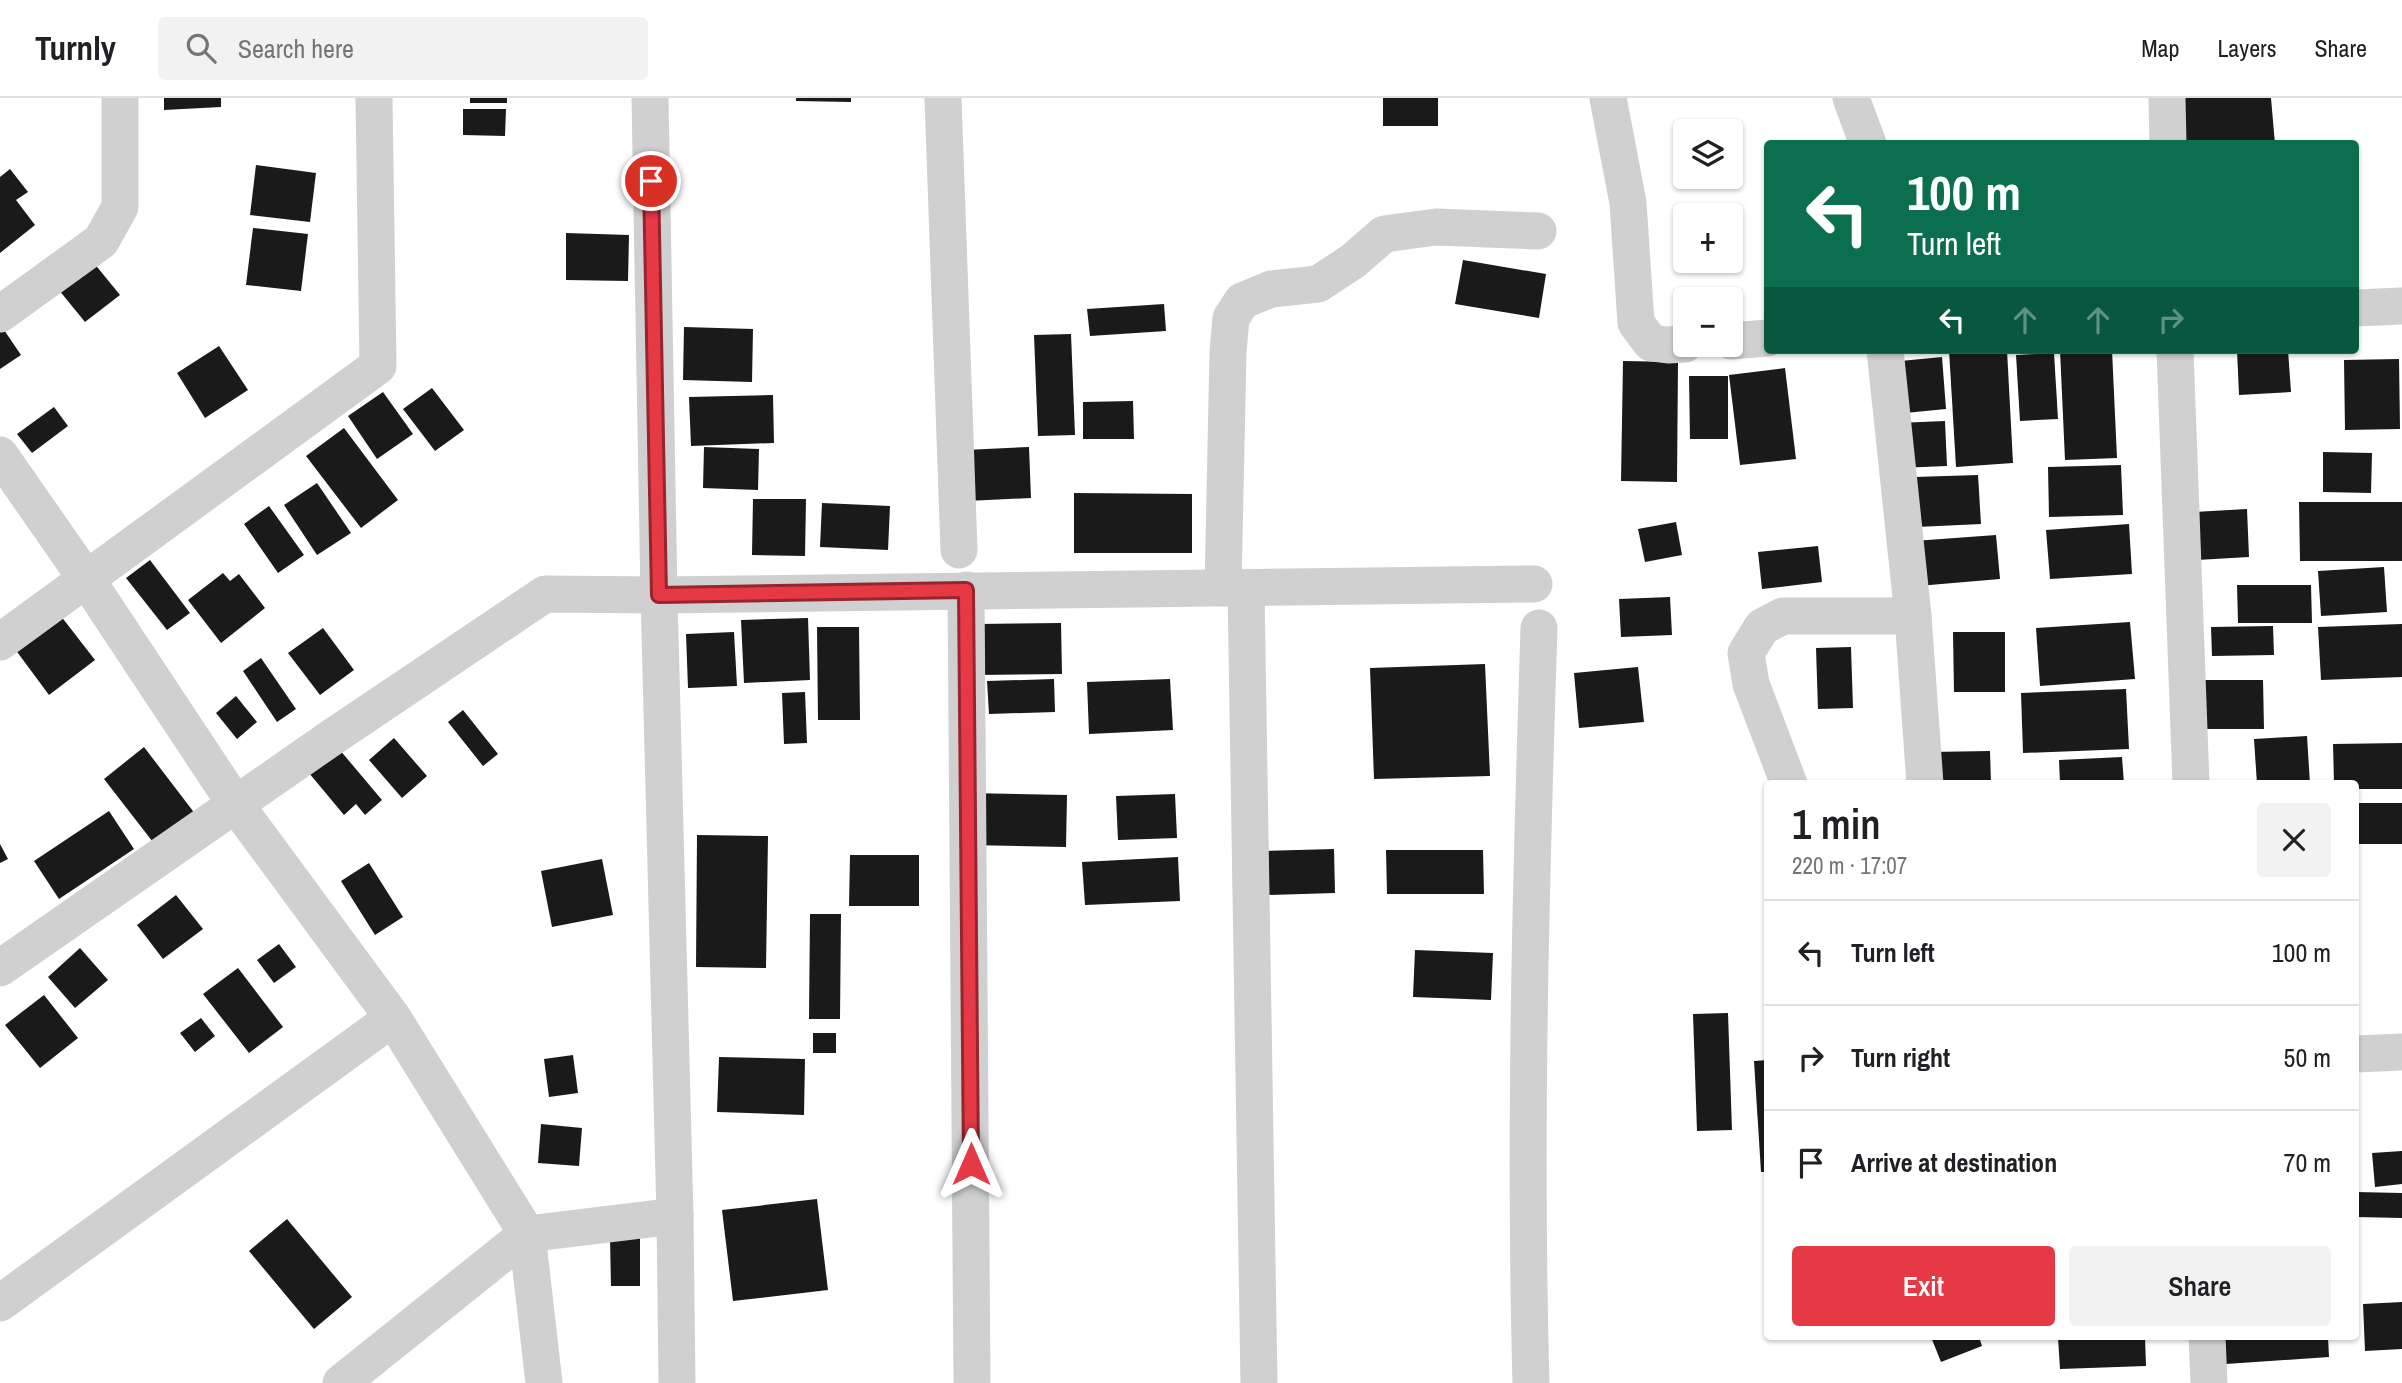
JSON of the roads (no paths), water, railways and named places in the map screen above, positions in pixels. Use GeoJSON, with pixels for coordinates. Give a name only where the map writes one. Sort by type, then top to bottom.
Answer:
{"type":"FeatureCollection","features":[{"type":"Feature","properties":{"kind":"street"},"geometry":{"type":"LineString","coordinates":[[0,314],[101,241],[120,207],[120,98]]}},
{"type":"Feature","properties":{"kind":"street"},"geometry":{"type":"LineString","coordinates":[[0,642],[377,366],[374,98]]}},
{"type":"Feature","properties":{"kind":"street"},"geometry":{"type":"LineString","coordinates":[[650,98],[677,1383]]}},
{"type":"Feature","properties":{"kind":"street"},"geometry":{"type":"LineString","coordinates":[[943,98],[959,550]]}},
{"type":"Feature","properties":{"kind":"street"},"geometry":{"type":"LineString","coordinates":[[1608,98],[1628,204],[1636,323],[1651,343],[1673,345]]}},
{"type":"Feature","properties":{"kind":"street"},"geometry":{"type":"LineString","coordinates":[[1851,98],[1867,140]]}},
{"type":"Feature","properties":{"kind":"street"},"geometry":{"type":"LineString","coordinates":[[2167,98],[2168,140]]}},
{"type":"Feature","properties":{"kind":"street"},"geometry":{"type":"LineString","coordinates":[[1259,1383],[1228,352],[1231,318],[1242,300],[1272,289],[1318,284],[1353,261],[1384,234],[1436,227],[1538,231]]}},
{"type":"Feature","properties":{"kind":"street"},"geometry":{"type":"LineString","coordinates":[[2359,308],[2402,306]]}},
{"type":"Feature","properties":{"kind":"street"},"geometry":{"type":"LineString","coordinates":[[1743,340],[1764,338]]}},
{"type":"Feature","properties":{"kind":"street"},"geometry":{"type":"LineString","coordinates":[[1885,354],[1913,616],[1924,780]]}},
{"type":"Feature","properties":{"kind":"street"},"geometry":{"type":"LineString","coordinates":[[2175,354],[2191,780]]}},
{"type":"Feature","properties":{"kind":"street"},"geometry":{"type":"LineString","coordinates":[[0,455],[87,580],[236,805],[393,1018],[527,1234],[544,1383]]}},
{"type":"Feature","properties":{"kind":"street"},"geometry":{"type":"LineString","coordinates":[[0,968],[545,594],[659,595],[1534,584]]}},
{"type":"Feature","properties":{"kind":"street"},"geometry":{"type":"LineString","coordinates":[[966,590],[972,1383]]}},
{"type":"Feature","properties":{"kind":"street"},"geometry":{"type":"LineString","coordinates":[[1787,780],[1751,684],[1746,653],[1762,627],[1783,616],[1913,616]]}},
{"type":"Feature","properties":{"kind":"street"},"geometry":{"type":"LineString","coordinates":[[1531,1383],[1527,1244],[1529,914],[1539,628]]}},
{"type":"Feature","properties":{"kind":"street"},"geometry":{"type":"LineString","coordinates":[[0,1303],[393,1018]]}},
{"type":"Feature","properties":{"kind":"street"},"geometry":{"type":"LineString","coordinates":[[2359,1054],[2402,1052]]}},
{"type":"Feature","properties":{"kind":"street"},"geometry":{"type":"LineString","coordinates":[[341,1383],[527,1234],[675,1216]]}},
{"type":"Feature","properties":{"kind":"street"},"geometry":{"type":"LineString","coordinates":[[2207,1340],[2208,1383]]}}]}
